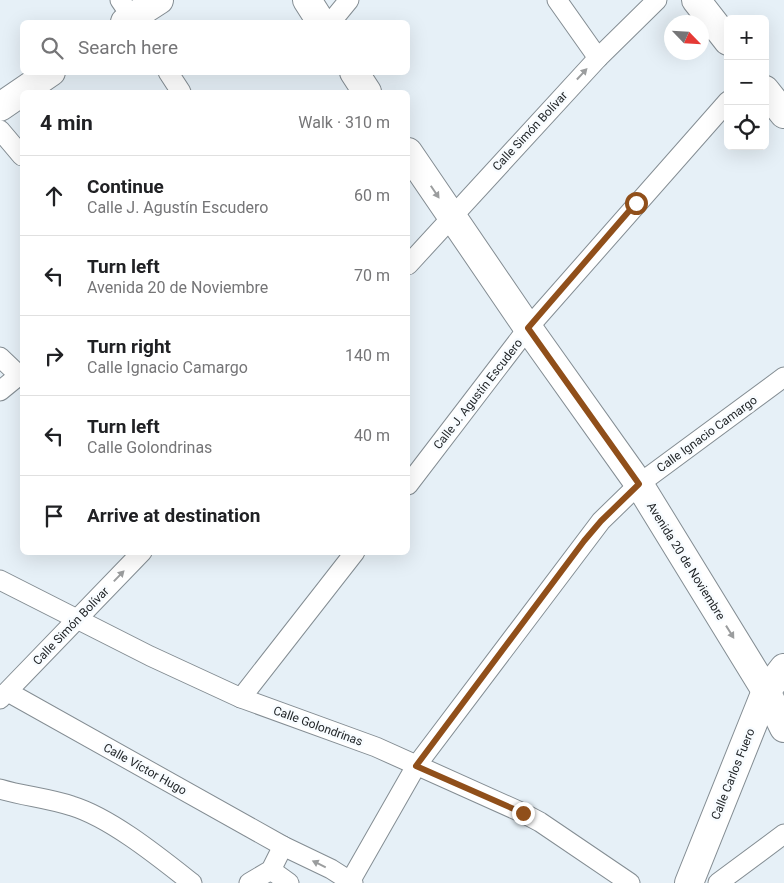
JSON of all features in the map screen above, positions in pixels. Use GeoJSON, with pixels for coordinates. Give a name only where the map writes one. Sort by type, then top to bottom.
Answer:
{"type":"FeatureCollection","features":[{"type":"Feature","properties":{"kind":"street"},"geometry":{"type":"LineString","coordinates":[[128,16],[159,0]]}},
{"type":"Feature","properties":{"kind":"street"},"geometry":{"type":"LineString","coordinates":[[306,0],[320,20]]}},
{"type":"Feature","properties":{"kind":"street"},"geometry":{"type":"LineString","coordinates":[[333,20],[349,0]]}},
{"type":"Feature","properties":{"kind":"street"},"geometry":{"type":"LineString","coordinates":[[556,0],[598,58]]}},
{"type":"Feature","properties":{"kind":"street","name":"Calle Simón Bolívar"},"geometry":{"type":"LineString","coordinates":[[410,263],[598,58],[657,0]]}},
{"type":"Feature","properties":{"kind":"street"},"geometry":{"type":"LineString","coordinates":[[696,0],[724,36]]}},
{"type":"Feature","properties":{"kind":"street"},"geometry":{"type":"LineString","coordinates":[[25,90],[47,75]]}},
{"type":"Feature","properties":{"kind":"street"},"geometry":{"type":"LineString","coordinates":[[170,75],[180,90]]}},
{"type":"Feature","properties":{"kind":"street"},"geometry":{"type":"LineString","coordinates":[[0,107],[20,93]]}},
{"type":"Feature","properties":{"kind":"street","name":"Calle J. Agustín Escudero"},"geometry":{"type":"LineString","coordinates":[[410,482],[528,328],[724,105]]}},
{"type":"Feature","properties":{"kind":"street"},"geometry":{"type":"LineString","coordinates":[[0,130],[20,154]]}},
{"type":"Feature","properties":{"kind":"street","name":"Avenida 20 de Noviembre"},"geometry":{"type":"LineString","coordinates":[[410,155],[528,328],[639,484],[766,690],[784,728]]}},
{"type":"Feature","properties":{"kind":"street"},"geometry":{"type":"LineString","coordinates":[[0,357],[20,373]]}},
{"type":"Feature","properties":{"kind":"street"},"geometry":{"type":"LineString","coordinates":[[0,391],[20,376]]}},
{"type":"Feature","properties":{"kind":"street","name":"Calle Ignacio Camargo"},"geometry":{"type":"LineString","coordinates":[[352,882],[416,766],[584,541],[606,515],[639,484],[784,377]]}},
{"type":"Feature","properties":{"kind":"street","name":"Calle Simón Bolívar"},"geometry":{"type":"LineString","coordinates":[[4,695],[139,555]]}},
{"type":"Feature","properties":{"kind":"street"},"geometry":{"type":"LineString","coordinates":[[242,698],[353,555]]}},
{"type":"Feature","properties":{"kind":"street","name":"Calle Golondrinas"},"geometry":{"type":"LineString","coordinates":[[0,580],[150,656],[242,698],[376,747],[540,822],[630,883]]}},
{"type":"Feature","properties":{"kind":"street","name":"Calle Carlos Fuero"},"geometry":{"type":"LineString","coordinates":[[689,883],[766,690],[784,668]]}},
{"type":"Feature","properties":{"kind":"street","name":"Calle Víctor Hugo"},"geometry":{"type":"LineString","coordinates":[[4,695],[352,882]]}},
{"type":"Feature","properties":{"kind":"street"},"geometry":{"type":"LineString","coordinates":[[0,789],[73,806],[93,815],[114,827],[192,883]]}},
{"type":"Feature","properties":{"kind":"street"},"geometry":{"type":"LineString","coordinates":[[718,883],[784,834]]}},
{"type":"Feature","properties":{"kind":"street"},"geometry":{"type":"LineString","coordinates":[[249,883],[271,870],[283,846]]}},
{"type":"Feature","properties":{"kind":"street"},"geometry":{"type":"LineString","coordinates":[[271,870],[288,883]]}},
{"type":"Feature","properties":{"kind":"route"},"geometry":{"type":"LineString","coordinates":[[523,813],[416,766],[584,541],[622,499],[639,484],[528,328],[636,203]]}}]}
